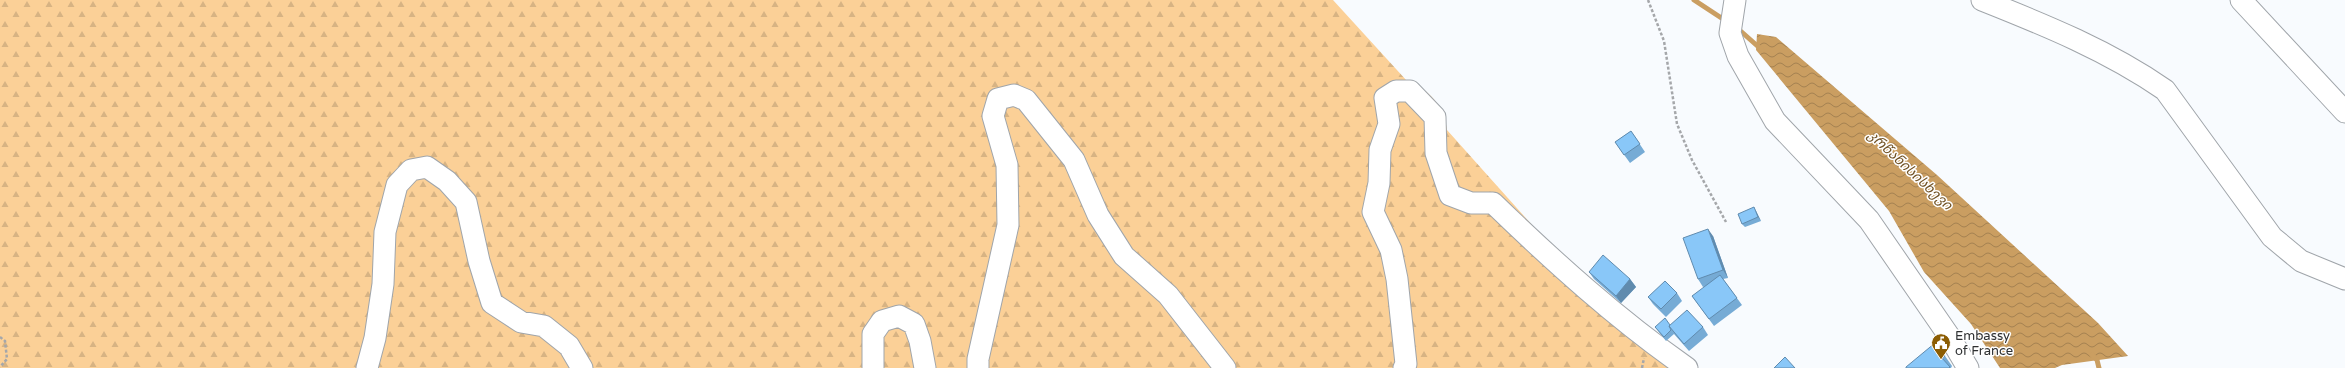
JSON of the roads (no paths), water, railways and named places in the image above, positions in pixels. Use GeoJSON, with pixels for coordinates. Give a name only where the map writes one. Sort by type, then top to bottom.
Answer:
{"type":"FeatureCollection","features":[{"type":"Feature","properties":{"kind":"street"},"geometry":{"type":"LineString","coordinates":[[1735,0],[1730,33],[1738,56],[1775,122],[1868,220],[1949,336],[1968,368]]}},
{"type":"Feature","properties":{"kind":"street"},"geometry":{"type":"LineString","coordinates":[[1982,0],[2046,26],[2144,75],[2165,90],[2272,237],[2301,261],[2345,279]]}},
{"type":"Feature","properties":{"kind":"street"},"geometry":{"type":"LineString","coordinates":[[2026,0],[2046,26]]}},
{"type":"Feature","properties":{"kind":"street"},"geometry":{"type":"LineString","coordinates":[[2241,0],[2345,112]]}},
{"type":"Feature","properties":{"kind":"street"},"geometry":{"type":"LineString","coordinates":[[1404,368],[1406,364],[1397,279],[1391,250],[1373,212],[1379,183],[1380,150],[1389,124],[1386,98],[1396,91],[1410,91],[1435,117],[1436,153],[1450,194],[1471,204],[1493,203],[1587,290],[1647,340],[1687,368]]}},
{"type":"Feature","properties":{"kind":"street"},"geometry":{"type":"LineString","coordinates":[[978,368],[978,359],[1008,225],[1008,165],[993,116],[998,99],[1014,95],[1026,100],[1074,160],[1098,216],[1124,256],[1168,295],[1225,368]]}},
{"type":"Feature","properties":{"kind":"street"},"geometry":{"type":"LineString","coordinates":[[367,368],[375,338],[383,284],[385,232],[396,185],[411,170],[427,167],[448,181],[466,202],[479,260],[492,303],[521,322],[544,326],[569,346],[582,368]]}},
{"type":"Feature","properties":{"kind":"street"},"geometry":{"type":"LineString","coordinates":[[873,368],[874,334],[882,321],[899,316],[914,324],[920,341],[925,368]]}},
{"type":"Feature","properties":{"kind":"water"},"geometry":{"type":"Polygon","coordinates":[[[1757,34],[1776,37],[1937,175],[2098,323],[2128,356],[2062,365],[2055,368],[2000,368],[1971,324],[1924,272],[1889,211],[1756,50],[1757,34]]]}},
{"type":"Feature","properties":{"kind":"waterway","name":"კრწანისისხევი"},"geometry":{"type":"LineString","coordinates":[[1694,0],[1726,21]]}},
{"type":"Feature","properties":{"kind":"waterway","name":"კრწანისისხევი"},"geometry":{"type":"LineString","coordinates":[[1736,27],[1762,50]]}},
{"type":"Feature","properties":{"kind":"waterway","name":"კრწანისისხევი"},"geometry":{"type":"LineString","coordinates":[[2092,355],[2097,360],[2099,368]]}},
{"type":"Feature","properties":{"kind":"place","name":"Embassy of France"},"geometry":{"type":"Point","coordinates":[1941,360]}}]}
